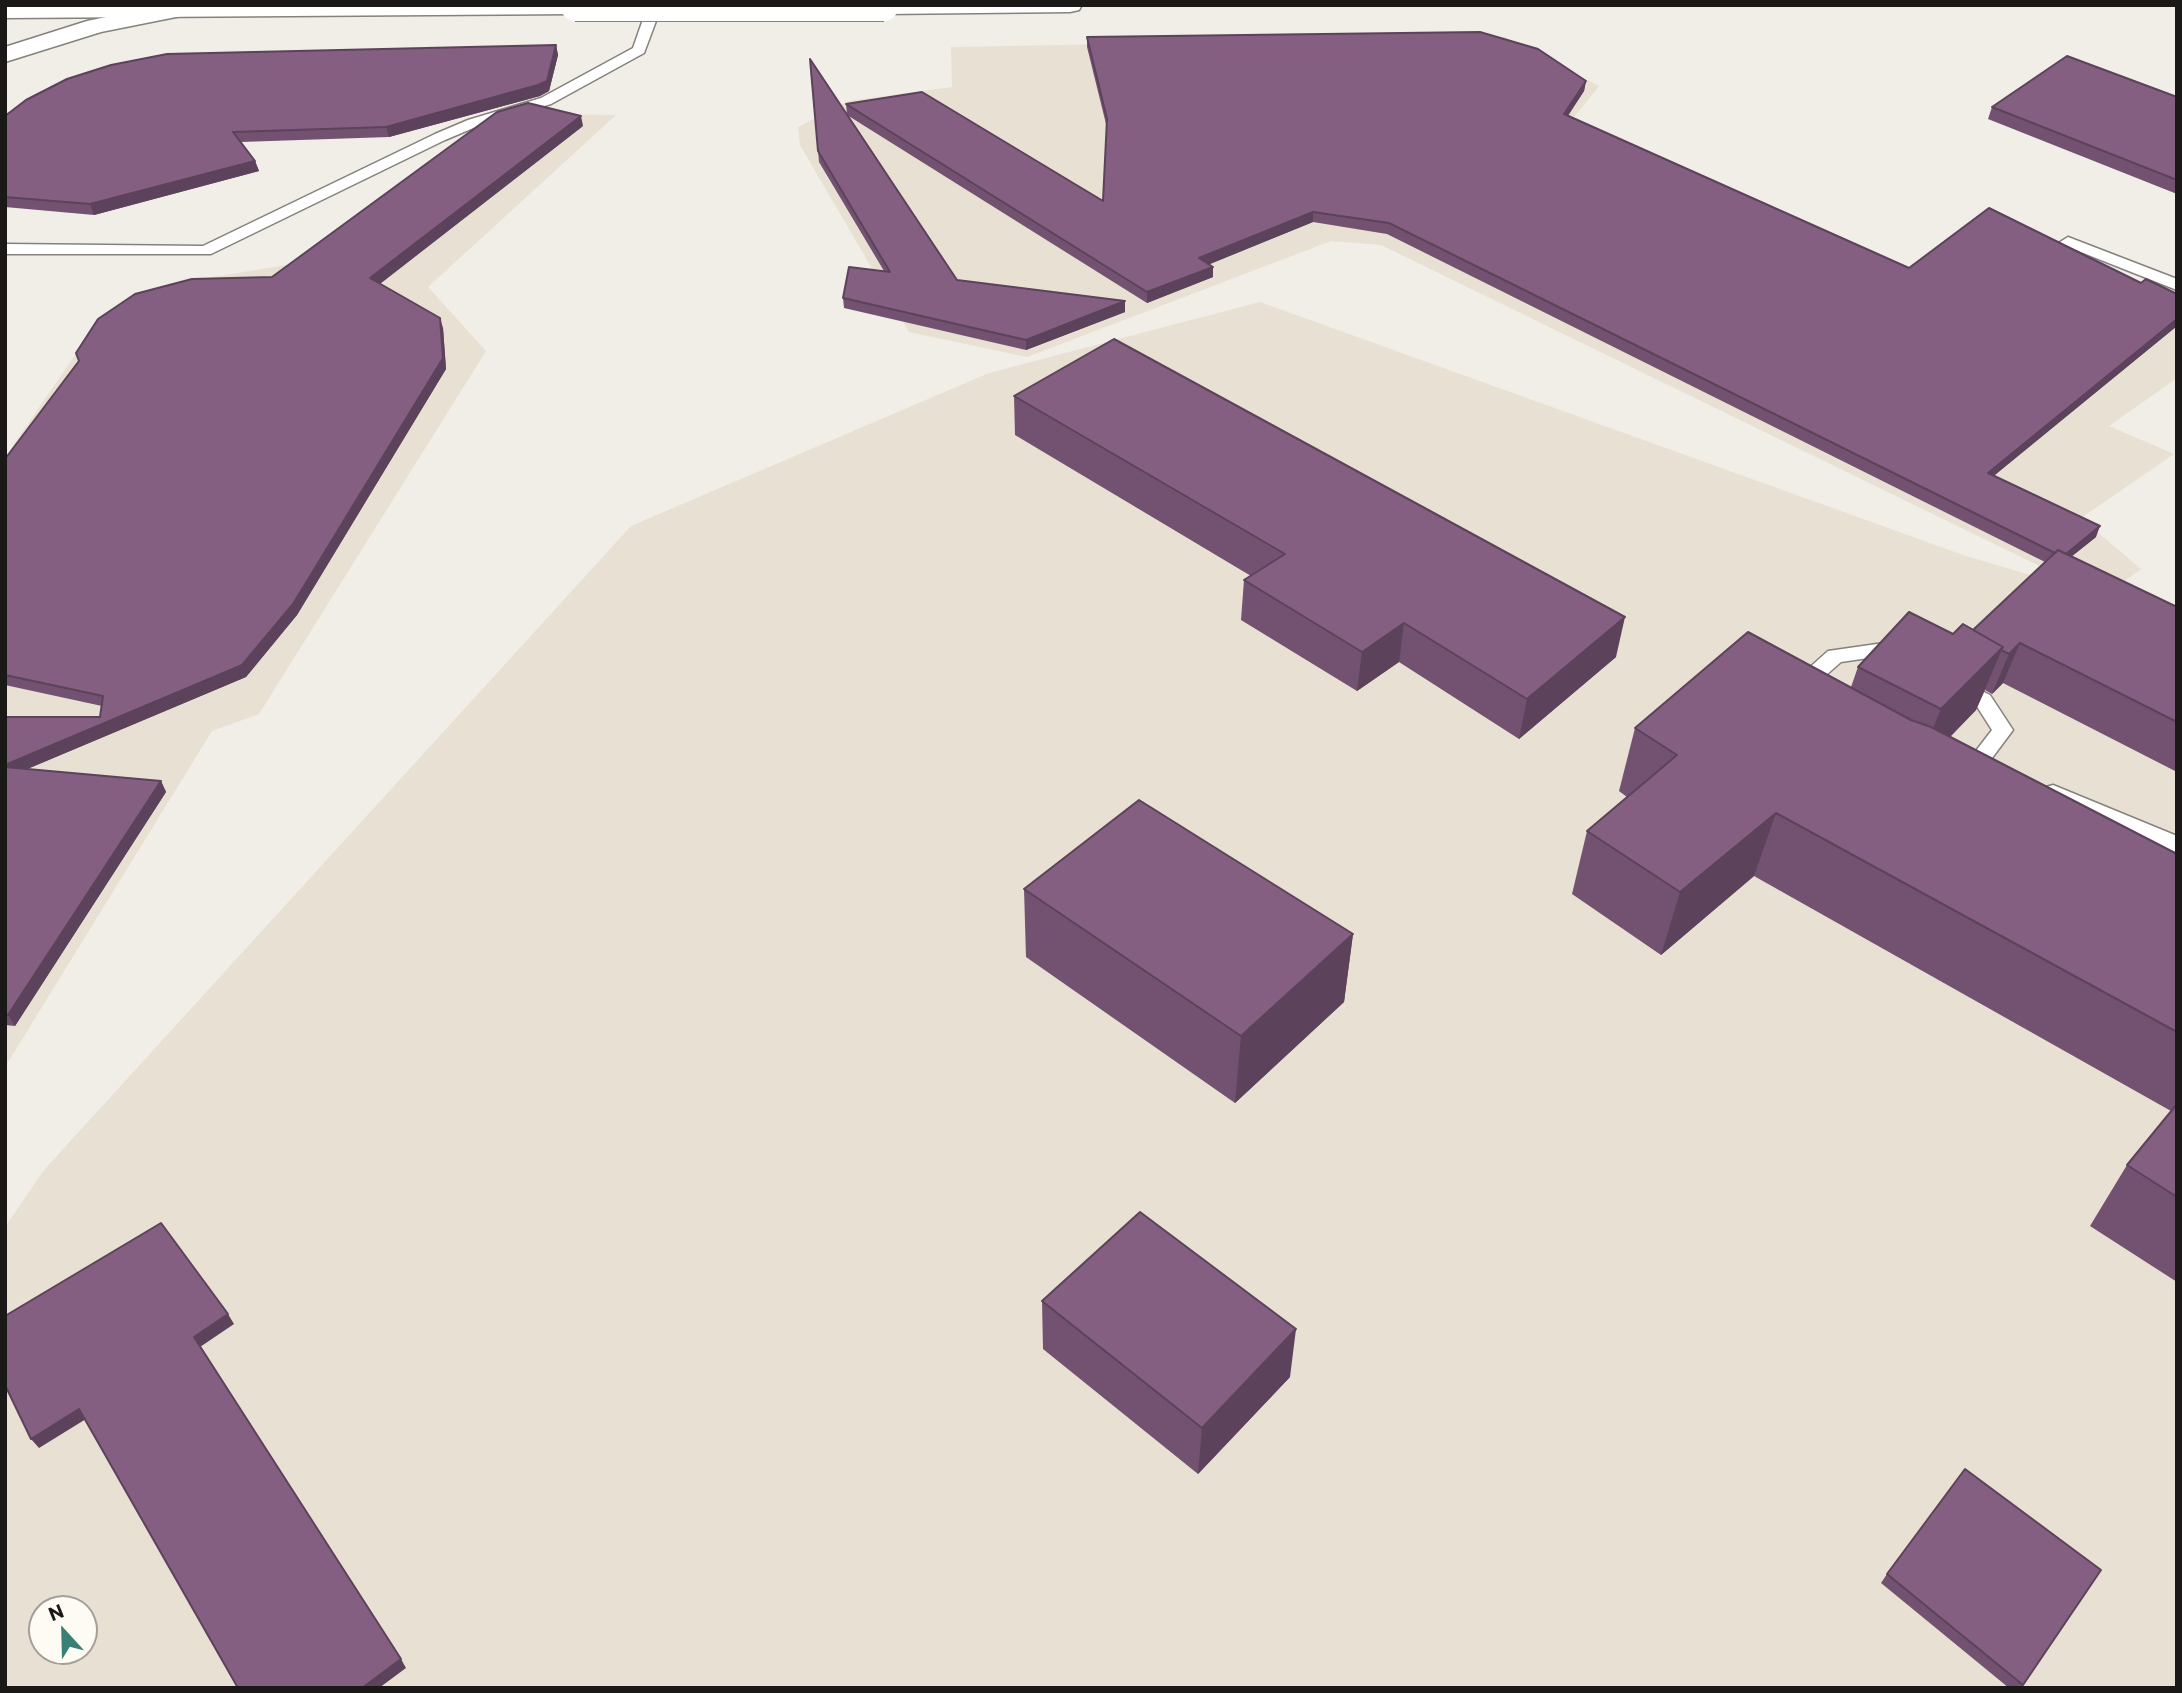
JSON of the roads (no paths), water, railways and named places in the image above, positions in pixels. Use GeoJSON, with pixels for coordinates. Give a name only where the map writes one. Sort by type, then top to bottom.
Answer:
{"type":"FeatureCollection","features":[{"type":"Feature","properties":{"kind":"main road"},"geometry":{"type":"LineString","coordinates":[[5,11],[1070,5]]}},
{"type":"Feature","properties":{"kind":"main road"},"geometry":{"type":"LineString","coordinates":[[5,55],[96,26],[177,10]]}},
{"type":"Feature","properties":{"kind":"lane"},"geometry":{"type":"LineString","coordinates":[[5,249],[205,251],[440,137],[473,123],[547,101],[639,50],[655,5]]}},
{"type":"Feature","properties":{"kind":"lane"},"geometry":{"type":"LineString","coordinates":[[2068,242],[2177,285]]}},
{"type":"Feature","properties":{"kind":"lane"},"geometry":{"type":"LineString","coordinates":[[1884,649],[1983,700],[2003,730],[1979,761],[1943,794],[1895,776],[1809,728],[1797,690],[1835,656],[1884,649]]}},
{"type":"Feature","properties":{"kind":"lane"},"geometry":{"type":"LineString","coordinates":[[1979,761],[2003,771]]}},
{"type":"Feature","properties":{"kind":"lane"},"geometry":{"type":"LineString","coordinates":[[2028,782],[2177,845]]}}]}
